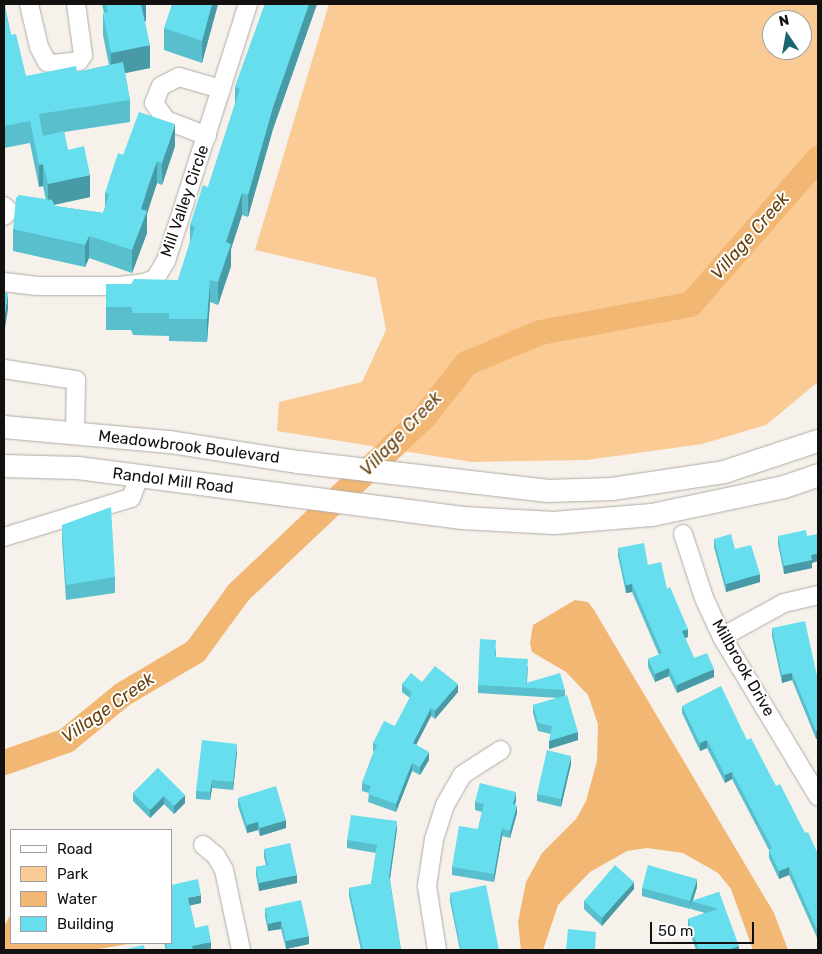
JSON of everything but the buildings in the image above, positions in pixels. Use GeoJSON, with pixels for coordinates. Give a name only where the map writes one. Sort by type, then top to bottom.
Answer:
{"type":"FeatureCollection","features":[{"type":"Feature","properties":{"kind":"main road","name":"Meadowbrook Boulevard"},"geometry":{"type":"LineString","coordinates":[[4,427],[170,442],[373,472],[548,492],[612,489],[724,472],[818,441]]}},
{"type":"Feature","properties":{"kind":"main road","name":"Randol Mill Road"},"geometry":{"type":"LineString","coordinates":[[4,466],[78,468],[426,513],[554,524],[652,515],[784,487],[818,475]]}},
{"type":"Feature","properties":{"kind":"street"},"geometry":{"type":"LineString","coordinates":[[29,4],[39,47],[47,62],[54,64],[79,61],[83,55],[76,4]]}},
{"type":"Feature","properties":{"kind":"street","name":"Mill Valley Circle"},"geometry":{"type":"LineString","coordinates":[[4,282],[37,286],[120,286],[144,284],[155,278],[166,261],[248,4]]}},
{"type":"Feature","properties":{"kind":"street"},"geometry":{"type":"LineString","coordinates":[[207,136],[166,120],[154,103],[161,86],[179,77],[221,89]]}},
{"type":"Feature","properties":{"kind":"street"},"geometry":{"type":"LineString","coordinates":[[4,206],[8,212],[4,216]]}},
{"type":"Feature","properties":{"kind":"street"},"geometry":{"type":"LineString","coordinates":[[4,369],[76,380],[75,433]]}},
{"type":"Feature","properties":{"kind":"street"},"geometry":{"type":"LineString","coordinates":[[4,537],[131,498],[139,477]]}},
{"type":"Feature","properties":{"kind":"street","name":"Millbrook Drive"},"geometry":{"type":"LineString","coordinates":[[683,534],[704,598],[722,637],[818,796]]}},
{"type":"Feature","properties":{"kind":"street"},"geometry":{"type":"LineString","coordinates":[[722,637],[784,603],[818,596]]}},
{"type":"Feature","properties":{"kind":"street"},"geometry":{"type":"LineString","coordinates":[[437,950],[427,886],[434,839],[445,805],[462,775],[501,750]]}},
{"type":"Feature","properties":{"kind":"street"},"geometry":{"type":"LineString","coordinates":[[203,845],[216,856],[224,870],[241,950]]}},
{"type":"Feature","properties":{"kind":"green space"},"geometry":{"type":"Polygon","coordinates":[[[329,4],[818,4],[818,382],[766,425],[702,444],[587,460],[472,462],[277,431],[279,402],[362,382],[386,330],[376,278],[255,250],[329,4]]]}},
{"type":"Feature","properties":{"kind":"water"},"geometry":{"type":"Polygon","coordinates":[[[575,600],[588,602],[594,610],[774,913],[788,950],[753,950],[731,889],[718,873],[683,853],[647,848],[627,851],[590,872],[558,905],[543,950],[521,950],[518,922],[526,882],[542,853],[576,819],[586,801],[597,761],[598,724],[588,695],[566,672],[532,652],[530,643],[533,625],[575,600]]]}},
{"type":"Feature","properties":{"kind":"water"},"geometry":{"type":"Polygon","coordinates":[[[10,916],[10,944],[129,944],[92,950],[4,950],[4,926],[10,916]]]}},
{"type":"Feature","properties":{"kind":"waterway","name":"Village Creek"},"geometry":{"type":"LineString","coordinates":[[4,762],[66,740],[122,694],[195,651],[238,592],[424,416],[466,363],[540,332],[690,304],[818,158]]}}]}
